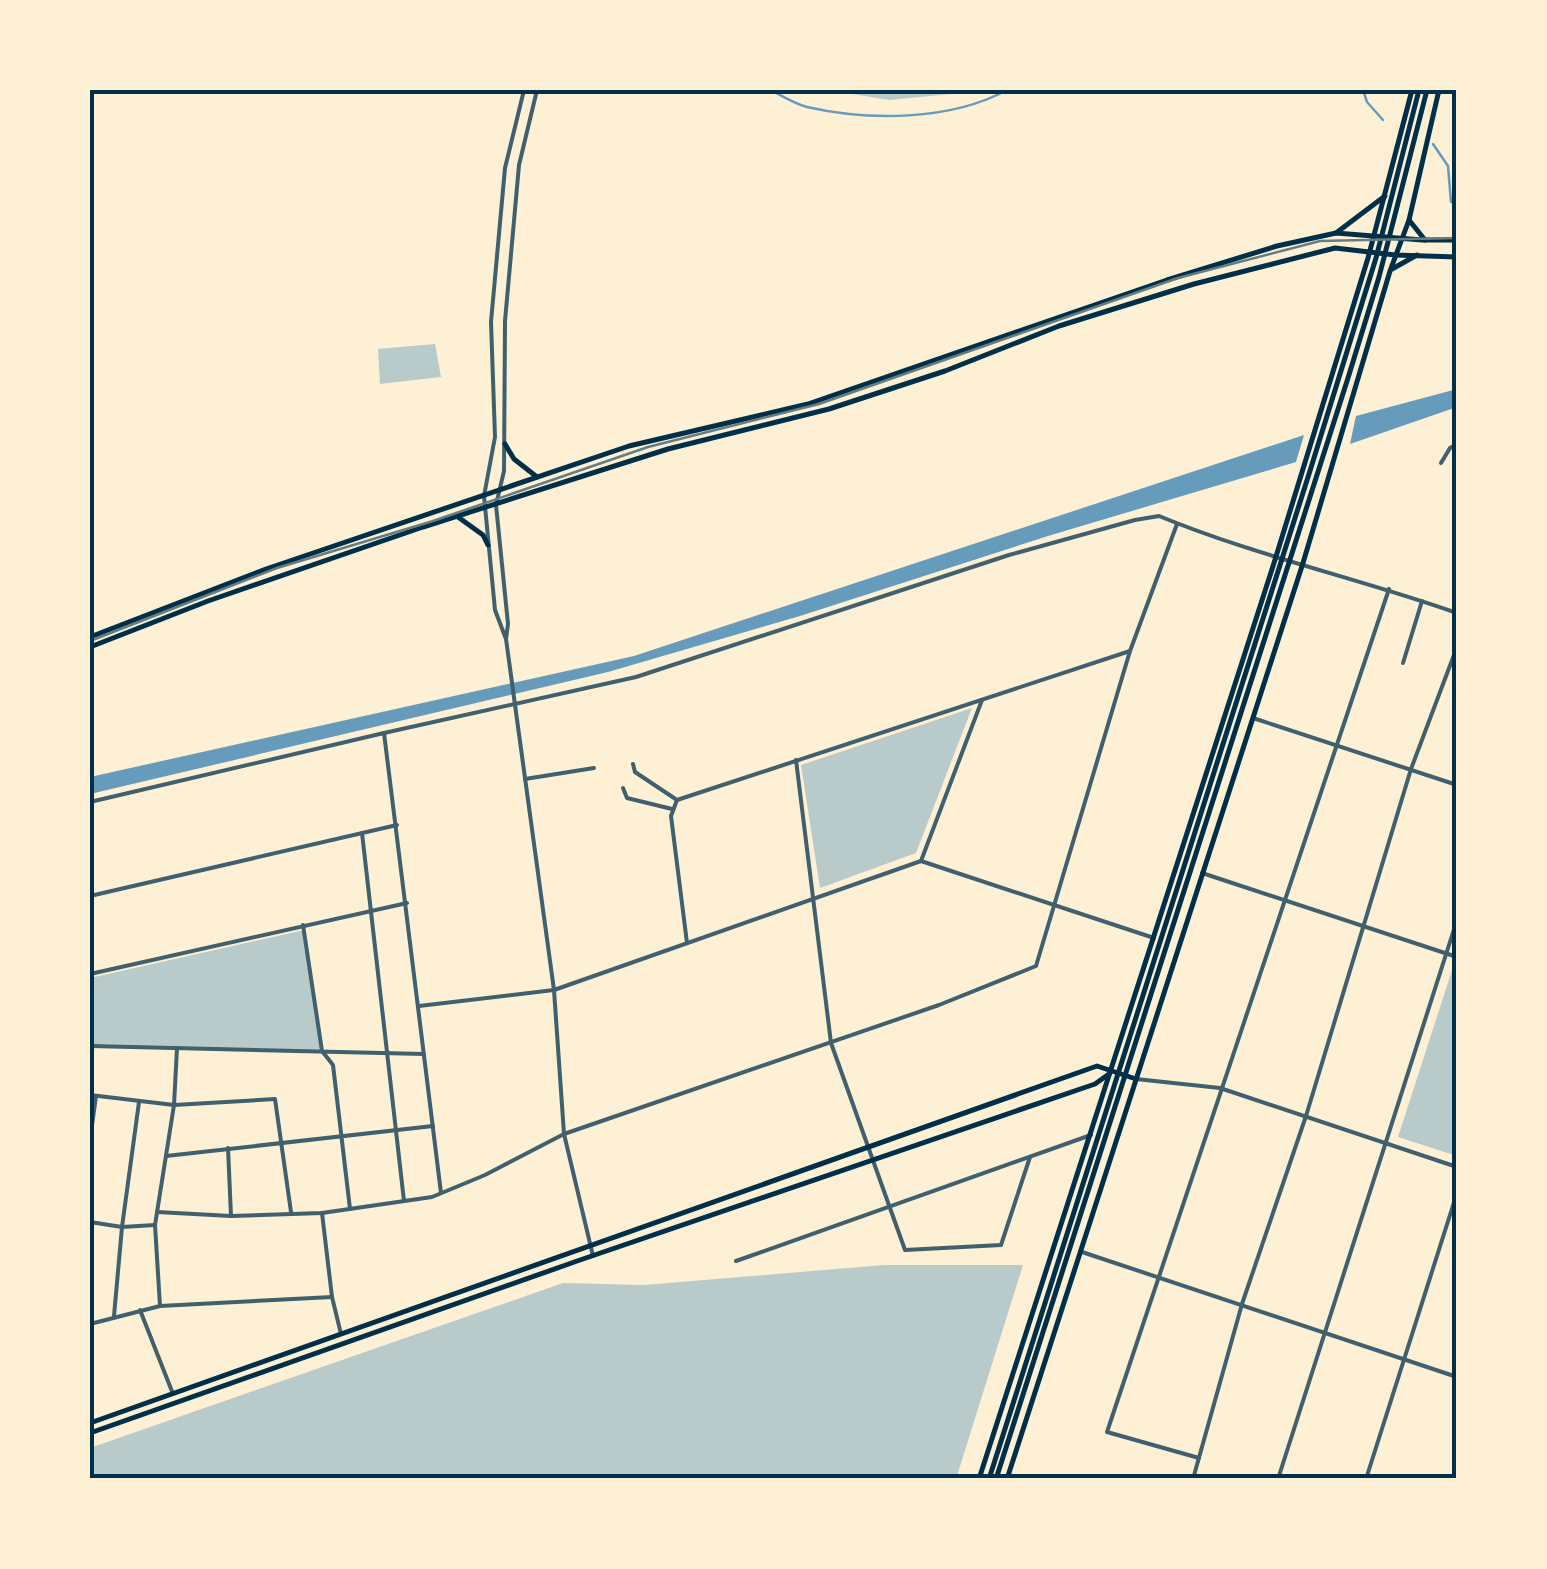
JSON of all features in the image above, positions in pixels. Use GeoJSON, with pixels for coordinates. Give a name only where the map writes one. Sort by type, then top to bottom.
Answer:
{"type":"FeatureCollection","features":[{"type":"Feature","properties":{"kind":"main road"},"geometry":{"type":"LineString","coordinates":[[979,1479],[1275,558],[1370,253],[1415,90]]}},
{"type":"Feature","properties":{"kind":"main road"},"geometry":{"type":"LineString","coordinates":[[993,1479],[1376,258],[1415,90]]}},
{"type":"Feature","properties":{"kind":"main road"},"geometry":{"type":"LineString","coordinates":[[993,1479],[1379,277],[1427,90]]}},
{"type":"Feature","properties":{"kind":"main road"},"geometry":{"type":"LineString","coordinates":[[1007,1479],[1302,567],[1390,271],[1409,220],[1440,90]]}},
{"type":"Feature","properties":{"kind":"main road"},"geometry":{"type":"LineString","coordinates":[[1336,233],[1386,196]]}},
{"type":"Feature","properties":{"kind":"main road"},"geometry":{"type":"LineString","coordinates":[[1409,220],[1426,240]]}},
{"type":"Feature","properties":{"kind":"main road"},"geometry":{"type":"LineString","coordinates":[[90,637],[266,569],[629,446],[808,404],[1277,246],[1336,233],[1457,240]]}},
{"type":"Feature","properties":{"kind":"main road"},"geometry":{"type":"LineString","coordinates":[[90,647],[245,588],[484,508],[668,449],[829,409],[945,371],[1058,326],[1172,292],[1334,248],[1395,255],[1457,256]]}},
{"type":"Feature","properties":{"kind":"main road"},"geometry":{"type":"LineString","coordinates":[[1390,271],[1417,256]]}},
{"type":"Feature","properties":{"kind":"main road"},"geometry":{"type":"LineString","coordinates":[[1167,280],[1172,292]]}},
{"type":"Feature","properties":{"kind":"main road"},"geometry":{"type":"LineString","coordinates":[[504,444],[514,459],[538,478]]}},
{"type":"Feature","properties":{"kind":"main road"},"geometry":{"type":"LineString","coordinates":[[458,517],[483,535],[488,545]]}},
{"type":"Feature","properties":{"kind":"main road"},"geometry":{"type":"LineString","coordinates":[[90,1423],[1096,1066],[1136,1078]]}},
{"type":"Feature","properties":{"kind":"main road"},"geometry":{"type":"LineString","coordinates":[[90,1433],[1095,1084],[1112,1072]]}},
{"type":"Feature","properties":{"kind":"street"},"geometry":{"type":"LineString","coordinates":[[524,90],[504,187],[491,322],[495,437],[484,508],[495,610],[506,639],[554,990],[564,1134],[593,1256]]}},
{"type":"Feature","properties":{"kind":"street"},"geometry":{"type":"LineString","coordinates":[[506,639],[508,624],[496,506],[504,471],[504,322],[519,165],[537,90]]}},
{"type":"Feature","properties":{"kind":"street"},"geometry":{"type":"LineString","coordinates":[[1441,463],[1457,444]]}},
{"type":"Feature","properties":{"kind":"street"},"geometry":{"type":"LineString","coordinates":[[90,802],[636,677],[863,601],[1082,534],[1159,516],[1302,567],[1388,589],[1457,614]]}},
{"type":"Feature","properties":{"kind":"street"},"geometry":{"type":"LineString","coordinates":[[157,1212],[232,1216],[322,1212],[441,1193],[564,1134],[831,1043],[1036,966],[1130,651],[1177,524]]}},
{"type":"Feature","properties":{"kind":"street"},"geometry":{"type":"LineString","coordinates":[[1199,1458],[1107,1432],[1388,589]]}},
{"type":"Feature","properties":{"kind":"street"},"geometry":{"type":"LineString","coordinates":[[1402,663],[1422,601]]}},
{"type":"Feature","properties":{"kind":"street"},"geometry":{"type":"LineString","coordinates":[[1193,1479],[1242,1304],[1306,1116],[1412,769],[1457,646]]}},
{"type":"Feature","properties":{"kind":"street"},"geometry":{"type":"LineString","coordinates":[[687,944],[672,809],[677,800],[1130,651]]}},
{"type":"Feature","properties":{"kind":"street"},"geometry":{"type":"LineString","coordinates":[[921,861],[982,700]]}},
{"type":"Feature","properties":{"kind":"street"},"geometry":{"type":"LineString","coordinates":[[1251,717],[1457,785]]}},
{"type":"Feature","properties":{"kind":"street"},"geometry":{"type":"LineString","coordinates":[[384,733],[441,1193]]}},
{"type":"Feature","properties":{"kind":"street"},"geometry":{"type":"LineString","coordinates":[[796,760],[831,1043],[905,1250],[1001,1245],[1030,1157]]}},
{"type":"Feature","properties":{"kind":"street"},"geometry":{"type":"LineString","coordinates":[[633,764],[636,772],[677,800]]}},
{"type":"Feature","properties":{"kind":"street"},"geometry":{"type":"LineString","coordinates":[[524,779],[594,768]]}},
{"type":"Feature","properties":{"kind":"street"},"geometry":{"type":"LineString","coordinates":[[623,788],[627,798],[672,809]]}},
{"type":"Feature","properties":{"kind":"street"},"geometry":{"type":"LineString","coordinates":[[90,896],[396,825]]}},
{"type":"Feature","properties":{"kind":"street"},"geometry":{"type":"LineString","coordinates":[[362,834],[404,1201]]}},
{"type":"Feature","properties":{"kind":"street"},"geometry":{"type":"LineString","coordinates":[[418,1006],[554,990],[921,861],[1154,938]]}},
{"type":"Feature","properties":{"kind":"street"},"geometry":{"type":"LineString","coordinates":[[1202,873],[1457,956]]}},
{"type":"Feature","properties":{"kind":"street"},"geometry":{"type":"LineString","coordinates":[[90,974],[407,902]]}},
{"type":"Feature","properties":{"kind":"street"},"geometry":{"type":"LineString","coordinates":[[1278,1479],[1457,920]]}},
{"type":"Feature","properties":{"kind":"street"},"geometry":{"type":"LineString","coordinates":[[303,925],[322,1052],[333,1065],[350,1208]]}},
{"type":"Feature","properties":{"kind":"street"},"geometry":{"type":"LineString","coordinates":[[90,1046],[424,1054]]}},
{"type":"Feature","properties":{"kind":"street"},"geometry":{"type":"LineString","coordinates":[[160,1306],[155,1225],[174,1105],[177,1048]]}},
{"type":"Feature","properties":{"kind":"street"},"geometry":{"type":"LineString","coordinates":[[1136,1078],[1220,1088],[1457,1167]]}},
{"type":"Feature","properties":{"kind":"street"},"geometry":{"type":"LineString","coordinates":[[90,1140],[93,1095],[174,1105],[275,1099],[291,1214]]}},
{"type":"Feature","properties":{"kind":"street"},"geometry":{"type":"LineString","coordinates":[[114,1316],[139,1100]]}},
{"type":"Feature","properties":{"kind":"street"},"geometry":{"type":"LineString","coordinates":[[166,1156],[433,1126]]}},
{"type":"Feature","properties":{"kind":"street"},"geometry":{"type":"LineString","coordinates":[[736,1261],[1091,1135]]}},
{"type":"Feature","properties":{"kind":"street"},"geometry":{"type":"LineString","coordinates":[[228,1148],[232,1216]]}},
{"type":"Feature","properties":{"kind":"street"},"geometry":{"type":"LineString","coordinates":[[1366,1479],[1457,1193]]}},
{"type":"Feature","properties":{"kind":"street"},"geometry":{"type":"LineString","coordinates":[[322,1212],[332,1297],[341,1334]]}},
{"type":"Feature","properties":{"kind":"street"},"geometry":{"type":"LineString","coordinates":[[90,1222],[122,1227],[155,1225]]}},
{"type":"Feature","properties":{"kind":"street"},"geometry":{"type":"LineString","coordinates":[[1079,1251],[1457,1377]]}},
{"type":"Feature","properties":{"kind":"street"},"geometry":{"type":"LineString","coordinates":[[90,1324],[160,1306],[332,1297]]}},
{"type":"Feature","properties":{"kind":"street"},"geometry":{"type":"LineString","coordinates":[[140,1310],[172,1394]]}},
{"type":"Feature","properties":{"kind":"shaded area"},"geometry":{"type":"Polygon","coordinates":[[[828,90],[992,90],[889,100],[828,90]]]}},
{"type":"Feature","properties":{"kind":"shaded area"},"geometry":{"type":"Polygon","coordinates":[[[435,344],[441,377],[380,384],[378,349],[435,344]]]}},
{"type":"Feature","properties":{"kind":"shaded area"},"geometry":{"type":"Polygon","coordinates":[[[972,708],[916,853],[820,888],[801,765],[972,708]]]}},
{"type":"Feature","properties":{"kind":"shaded area"},"geometry":{"type":"Polygon","coordinates":[[[304,930],[322,1051],[90,1046],[90,978],[304,930]]]}},
{"type":"Feature","properties":{"kind":"shaded area"},"geometry":{"type":"Polygon","coordinates":[[[1454,964],[1457,965],[1457,1156],[1398,1137],[1454,964]]]}},
{"type":"Feature","properties":{"kind":"shaded area"},"geometry":{"type":"Polygon","coordinates":[[[884,1265],[1023,1265],[956,1479],[90,1479],[90,1448],[563,1283],[644,1285],[884,1265]]]}},
{"type":"Feature","properties":{"kind":"water"},"geometry":{"type":"Polygon","coordinates":[[[1457,389],[1457,407],[1350,444],[1356,416],[1457,389]]]}},
{"type":"Feature","properties":{"kind":"water"},"geometry":{"type":"Polygon","coordinates":[[[1304,435],[1296,462],[800,616],[608,672],[90,794],[90,777],[634,656],[1304,435]]]}},
{"type":"Feature","properties":{"kind":"waterway"},"geometry":{"type":"LineString","coordinates":[[771,90],[807,107],[882,116],[960,108],[1007,90]]}},
{"type":"Feature","properties":{"kind":"waterway"},"geometry":{"type":"LineString","coordinates":[[1363,90],[1367,102],[1383,120]]}},
{"type":"Feature","properties":{"kind":"waterway"},"geometry":{"type":"LineString","coordinates":[[1433,144],[1448,166],[1451,202]]}},
{"type":"Feature","properties":{"kind":"railway"},"geometry":{"type":"LineString","coordinates":[[90,641],[277,568],[433,521],[648,447],[819,404],[1178,278],[1320,241],[1457,238]]}}]}
